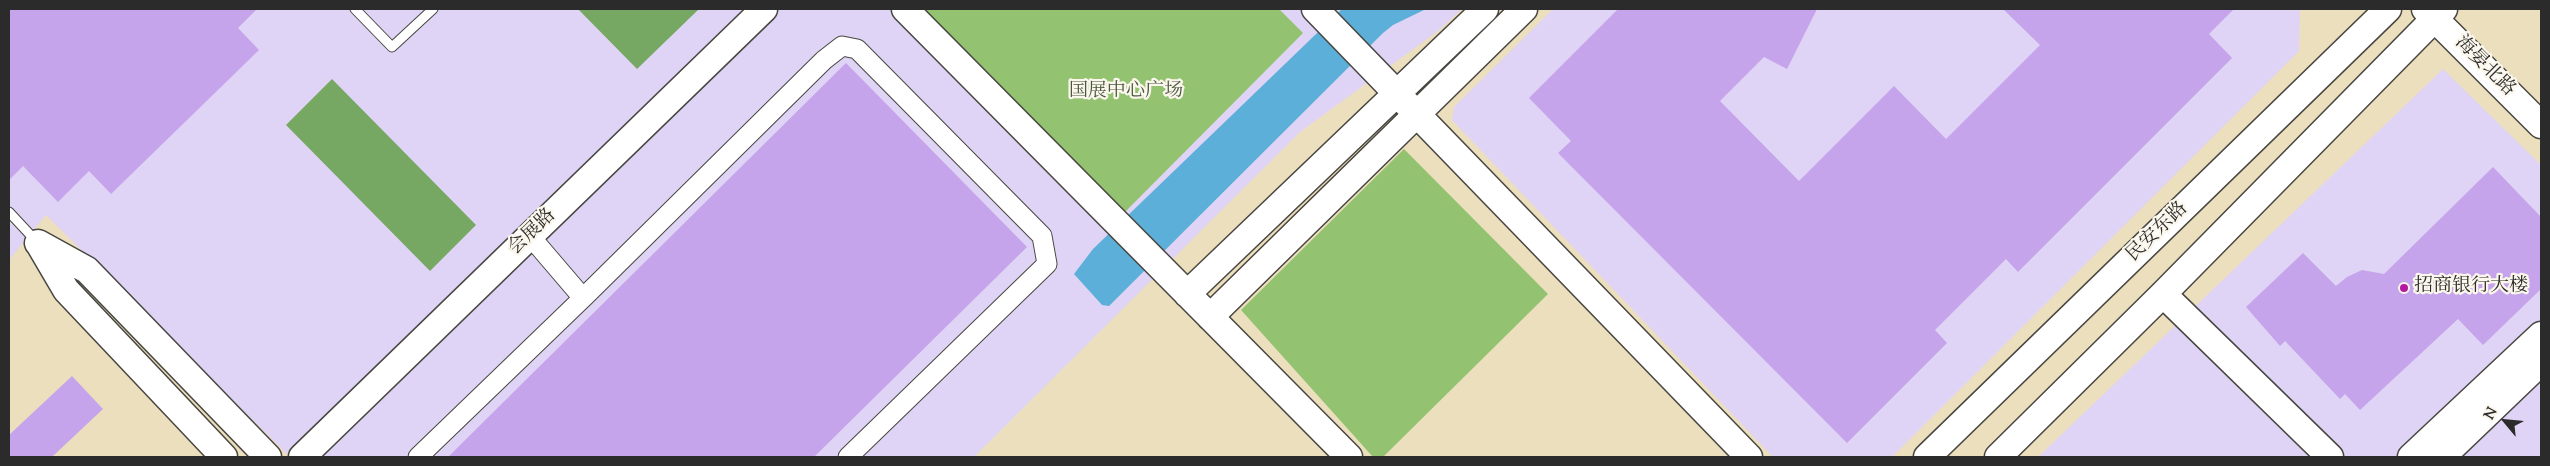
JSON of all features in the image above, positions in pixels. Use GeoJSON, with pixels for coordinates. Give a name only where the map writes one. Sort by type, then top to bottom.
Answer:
{"type":"FeatureCollection","features":[{"type":"Feature","properties":{"kind":"street","name":"会展路"},"geometry":{"type":"LineString","coordinates":[[302,457],[764,9]]}},
{"type":"Feature","properties":{"kind":"street"},"geometry":{"type":"LineString","coordinates":[[906,9],[1349,457]]}},
{"type":"Feature","properties":{"kind":"street"},"geometry":{"type":"LineString","coordinates":[[1315,9],[1749,457]]}},
{"type":"Feature","properties":{"kind":"street"},"geometry":{"type":"LineString","coordinates":[[1187,294],[1485,9]]}},
{"type":"Feature","properties":{"kind":"street"},"geometry":{"type":"LineString","coordinates":[[1210,318],[1524,9]]}},
{"type":"Feature","properties":{"kind":"street","name":"民安东路"},"geometry":{"type":"LineString","coordinates":[[1927,457],[2388,9]]}},
{"type":"Feature","properties":{"kind":"street"},"geometry":{"type":"LineString","coordinates":[[1998,457],[2163,294],[2435,12]]}},
{"type":"Feature","properties":{"kind":"street","name":"海晏北路"},"geometry":{"type":"LineString","coordinates":[[2435,12],[2541,125]]}},
{"type":"Feature","properties":{"kind":"street"},"geometry":{"type":"LineString","coordinates":[[418,457],[583,298],[824,60],[842,46],[857,49],[1042,236],[1047,264],[848,457]]}},
{"type":"Feature","properties":{"kind":"street"},"geometry":{"type":"LineString","coordinates":[[530,236],[583,298]]}},
{"type":"Feature","properties":{"kind":"street"},"geometry":{"type":"LineString","coordinates":[[38,243],[66,290],[224,457]]}},
{"type":"Feature","properties":{"kind":"street"},"geometry":{"type":"LineString","coordinates":[[38,243],[86,270],[268,457]]}},
{"type":"Feature","properties":{"kind":"street"},"geometry":{"type":"LineString","coordinates":[[2163,294],[2330,457]]}},
{"type":"Feature","properties":{"kind":"street"},"geometry":{"type":"LineString","coordinates":[[2411,457],[2541,335]]}},
{"type":"Feature","properties":{"kind":"street"},"geometry":{"type":"LineString","coordinates":[[2442,457],[2541,362]]}},
{"type":"Feature","properties":{"kind":"lane"},"geometry":{"type":"LineString","coordinates":[[355,9],[392,47],[433,9]]}},
{"type":"Feature","properties":{"kind":"lane"},"geometry":{"type":"LineString","coordinates":[[9,212],[38,243]]}},
{"type":"Feature","properties":{"kind":"shaded area"},"geometry":{"type":"Polygon","coordinates":[[[9,9],[1462,9],[1438,31],[1300,132],[974,457],[290,457],[46,215],[9,260],[9,9]]]}},
{"type":"Feature","properties":{"kind":"shaded area"},"geometry":{"type":"Polygon","coordinates":[[[1553,9],[2300,9],[2299,51],[1892,457],[1773,457],[1452,120],[1454,107],[1553,9]]]}},
{"type":"Feature","properties":{"kind":"shaded area"},"geometry":{"type":"Polygon","coordinates":[[[2443,69],[2541,165],[2541,457],[2038,457],[2443,69]]]}},
{"type":"Feature","properties":{"kind":"green space"},"geometry":{"type":"Polygon","coordinates":[[[578,9],[699,9],[637,69],[578,9]]]}},
{"type":"Feature","properties":{"kind":"green space","name":"国展中心广场"},"geometry":{"type":"Polygon","coordinates":[[[923,9],[1279,9],[1303,33],[1125,212],[923,9]]]}},
{"type":"Feature","properties":{"kind":"green space"},"geometry":{"type":"Polygon","coordinates":[[[332,79],[476,225],[430,271],[286,125],[332,79]]]}},
{"type":"Feature","properties":{"kind":"green space"},"geometry":{"type":"Polygon","coordinates":[[[1404,149],[1548,294],[1383,457],[1373,457],[1241,310],[1404,149]]]}},
{"type":"Feature","properties":{"kind":"water"},"geometry":{"type":"Polygon","coordinates":[[[1342,9],[1426,9],[1393,25],[1383,33],[1109,306],[1102,305],[1074,274],[1093,249],[1342,9]]]}},
{"type":"Feature","properties":{"kind":"building"},"geometry":{"type":"Polygon","coordinates":[[[9,9],[257,9],[238,28],[259,50],[111,194],[89,171],[58,202],[23,166],[9,180],[9,9]]]}},
{"type":"Feature","properties":{"kind":"building"},"geometry":{"type":"Polygon","coordinates":[[[1618,9],[1817,9],[1787,69],[1764,57],[1720,101],[1799,181],[1894,86],[1946,139],[2040,45],[2003,9],[2234,9],[2209,34],[2232,58],[2018,272],[2006,259],[1935,330],[1947,343],[1847,443],[1558,153],[1571,141],[1529,98],[1618,9]]]}},
{"type":"Feature","properties":{"kind":"building"},"geometry":{"type":"Polygon","coordinates":[[[846,63],[1027,247],[814,457],[448,457],[846,63]]]}},
{"type":"Feature","properties":{"kind":"building","name":"招商银行大楼"},"geometry":{"type":"Polygon","coordinates":[[[2493,167],[2541,217],[2541,289],[2483,345],[2458,319],[2360,410],[2345,394],[2340,399],[2285,341],[2280,346],[2246,307],[2303,253],[2336,286],[2347,277],[2362,270],[2384,274],[2493,167]]]}},
{"type":"Feature","properties":{"kind":"building"},"geometry":{"type":"Polygon","coordinates":[[[72,376],[103,409],[52,457],[9,457],[9,435],[72,376]]]}},
{"type":"Feature","properties":{"kind":"place","name":"招商银行大楼"},"geometry":{"type":"Point","coordinates":[2404,288]}}]}
